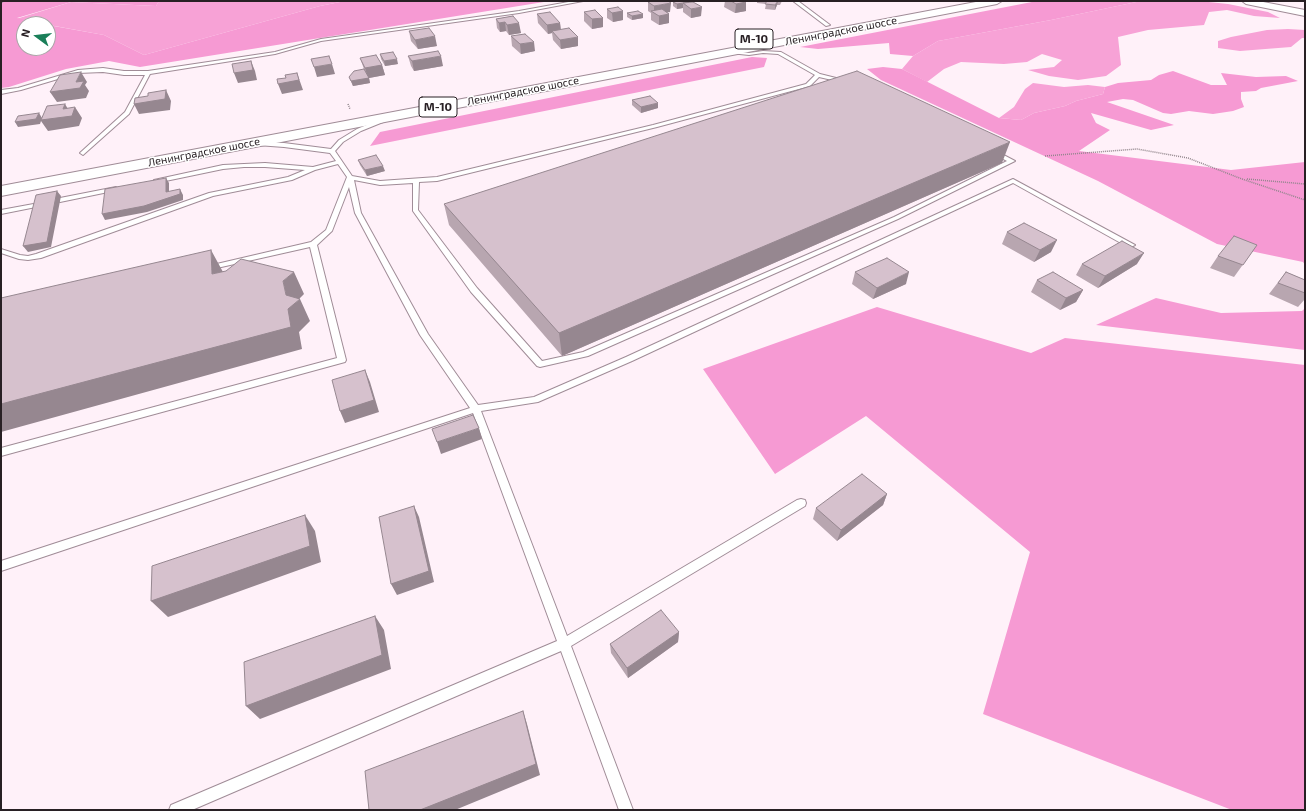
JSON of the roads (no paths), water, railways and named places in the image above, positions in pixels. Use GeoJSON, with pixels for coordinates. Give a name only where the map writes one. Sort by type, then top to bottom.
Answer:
{"type":"FeatureCollection","features":[{"type":"Feature","properties":{"kind":"highway","name":"Ленинградское шоссе"},"geometry":{"type":"LineString","coordinates":[[1,180],[953,1]]}},
{"type":"Feature","properties":{"kind":"highway","name":"Ленинградское шоссе"},"geometry":{"type":"LineString","coordinates":[[1,191],[997,1]]}},
{"type":"Feature","properties":{"kind":"street"},"geometry":{"type":"LineString","coordinates":[[1246,1],[1305,13]]}},
{"type":"Feature","properties":{"kind":"street"},"geometry":{"type":"LineString","coordinates":[[1260,1],[1305,9]]}},
{"type":"Feature","properties":{"kind":"lane"},"geometry":{"type":"LineString","coordinates":[[1,92],[19,89],[78,72],[103,70],[124,73],[148,73],[275,53],[321,40],[519,12],[581,1]]}},
{"type":"Feature","properties":{"kind":"lane"},"geometry":{"type":"LineString","coordinates":[[795,1],[828,25]]}},
{"type":"Feature","properties":{"kind":"lane"},"geometry":{"type":"LineString","coordinates":[[730,52],[749,54],[763,52],[779,53],[818,75],[851,83]]}},
{"type":"Feature","properties":{"kind":"lane"},"geometry":{"type":"LineString","coordinates":[[83,153],[126,113],[148,73]]}},
{"type":"Feature","properties":{"kind":"lane"},"geometry":{"type":"LineString","coordinates":[[350,177],[380,183],[437,179],[663,124],[808,85],[818,75]]}},
{"type":"Feature","properties":{"kind":"lane"},"geometry":{"type":"LineString","coordinates":[[332,151],[341,141],[359,130],[397,115]]}},
{"type":"Feature","properties":{"kind":"lane"},"geometry":{"type":"LineString","coordinates":[[248,143],[284,145],[332,151],[350,177],[358,213],[424,334],[476,408],[626,810]]}},
{"type":"Feature","properties":{"kind":"lane"},"geometry":{"type":"LineString","coordinates":[[416,180],[415,210],[474,290],[540,364],[585,354],[896,218],[1012,161],[984,147]]}},
{"type":"Feature","properties":{"kind":"lane"},"geometry":{"type":"LineString","coordinates":[[1,251],[19,257],[28,258],[38,256],[211,194],[290,179],[313,169],[340,162]]}},
{"type":"Feature","properties":{"kind":"lane"},"geometry":{"type":"LineString","coordinates":[[146,183],[223,167],[244,165],[265,165],[313,169]]}},
{"type":"Feature","properties":{"kind":"lane"},"geometry":{"type":"LineString","coordinates":[[199,270],[313,244],[329,231],[350,177]]}},
{"type":"Feature","properties":{"kind":"lane"},"geometry":{"type":"LineString","coordinates":[[1,566],[476,408],[535,400],[629,359],[1013,180],[1131,245]]}},
{"type":"Feature","properties":{"kind":"lane"},"geometry":{"type":"LineString","coordinates":[[60,200],[122,188]]}},
{"type":"Feature","properties":{"kind":"lane"},"geometry":{"type":"LineString","coordinates":[[1,212],[39,205]]}},
{"type":"Feature","properties":{"kind":"lane"},"geometry":{"type":"LineString","coordinates":[[1,452],[342,360],[313,244]]}},
{"type":"Feature","properties":{"kind":"lane"},"geometry":{"type":"LineString","coordinates":[[176,810],[564,644],[801,503]]}}]}
